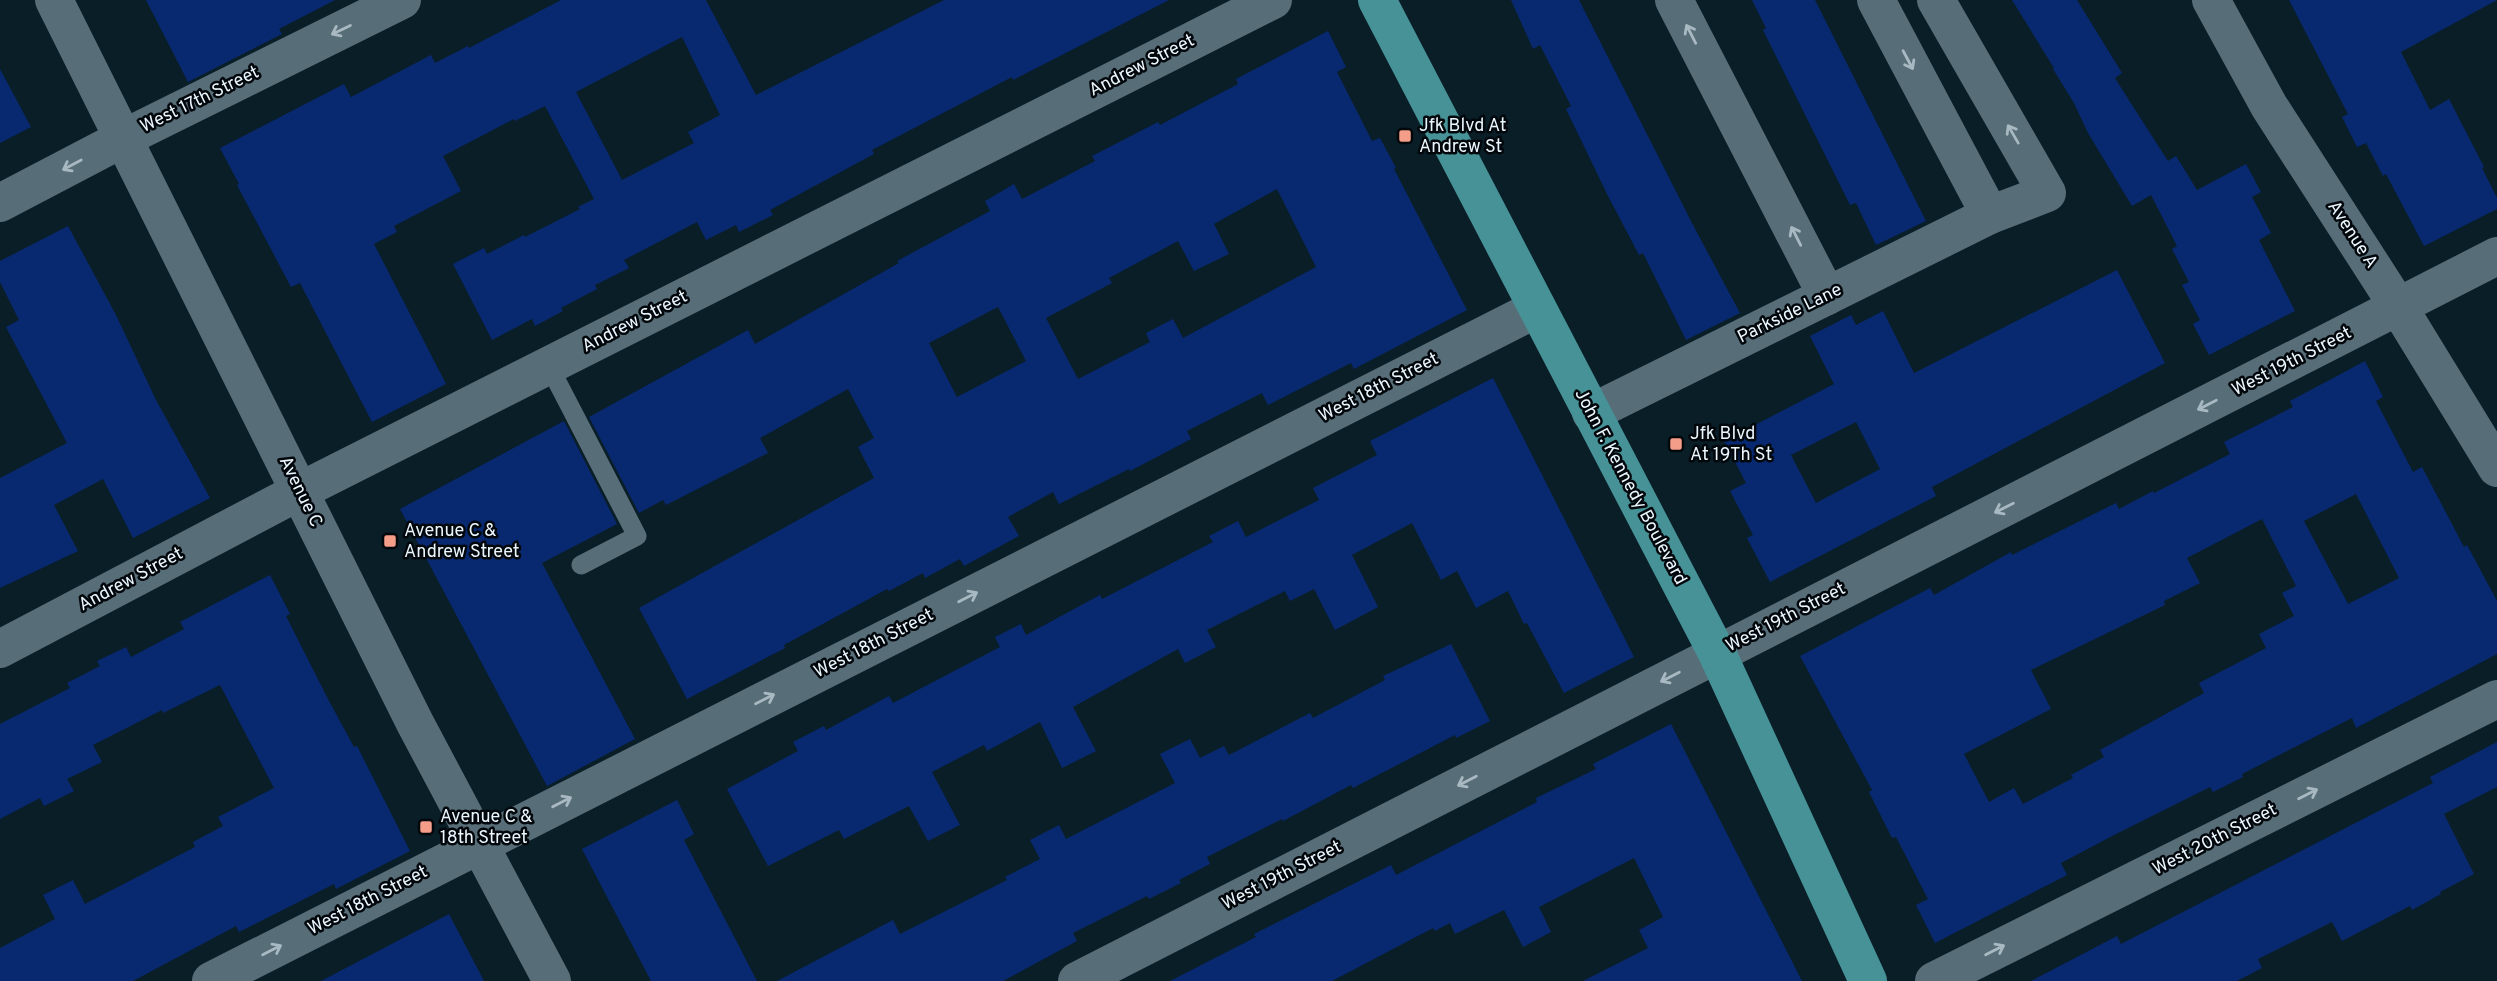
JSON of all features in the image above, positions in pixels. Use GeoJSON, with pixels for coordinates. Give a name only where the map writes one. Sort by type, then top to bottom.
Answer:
{"type":"FeatureCollection","features":[{"type":"Feature","properties":{"kind":"main road","name":"John F. Kennedy Boulevard"},"geometry":{"type":"LineString","coordinates":[[1377,0],[1717,653],[1868,981]]}},
{"type":"Feature","properties":{"kind":"street","name":"Avenue C"},"geometry":{"type":"LineString","coordinates":[[54,0],[478,845],[552,981]]}},
{"type":"Feature","properties":{"kind":"street","name":"West 17th Street"},"geometry":{"type":"LineString","coordinates":[[0,203],[124,138],[402,0]]}},
{"type":"Feature","properties":{"kind":"street","name":"Andrew Street"},"geometry":{"type":"LineString","coordinates":[[0,649],[300,491],[1273,0]]}},
{"type":"Feature","properties":{"kind":"street"},"geometry":{"type":"LineString","coordinates":[[1674,0],[1827,296]]}},
{"type":"Feature","properties":{"kind":"street"},"geometry":{"type":"LineString","coordinates":[[1876,0],[1990,215]]}},
{"type":"Feature","properties":{"kind":"street","name":"Parkside Lane"},"geometry":{"type":"LineString","coordinates":[[1591,413],[1990,215],[2048,193],[1936,0]]}},
{"type":"Feature","properties":{"kind":"street","name":"Avenue A"},"geometry":{"type":"LineString","coordinates":[[2211,0],[2269,106],[2399,308],[2497,468]]}},
{"type":"Feature","properties":{"kind":"street","name":"West 19th Street"},"geometry":{"type":"LineString","coordinates":[[1077,981],[2497,256]]}},
{"type":"Feature","properties":{"kind":"street","name":"West 18th Street"},"geometry":{"type":"LineString","coordinates":[[211,981],[1536,309]]}},
{"type":"Feature","properties":{"kind":"street","name":"West 20th Street"},"geometry":{"type":"LineString","coordinates":[[1934,981],[2497,699]]}},
{"type":"Feature","properties":{"kind":"lane"},"geometry":{"type":"LineString","coordinates":[[549,366],[637,536],[581,565]]}},
{"type":"Feature","properties":{"kind":"building"},"geometry":{"type":"Polygon","coordinates":[[[146,0],[335,0],[279,29],[282,34],[188,82],[146,0]]]}},
{"type":"Feature","properties":{"kind":"building"},"geometry":{"type":"Polygon","coordinates":[[[561,0],[706,0],[756,95],[944,0],[1169,0],[872,150],[874,154],[770,210],[773,215],[739,232],[736,225],[706,240],[697,222],[624,260],[629,268],[595,285],[597,289],[561,308],[563,311],[535,326],[532,319],[492,340],[453,264],[484,248],[487,254],[524,235],[525,237],[594,199],[545,106],[443,156],[461,191],[394,226],[397,232],[374,244],[446,384],[372,422],[300,283],[291,287],[220,148],[344,84],[351,97],[431,55],[435,63],[468,46],[469,48],[561,0]],[[682,37],[576,92],[622,180],[694,143],[688,132],[720,115],[682,37]]]}},
{"type":"Feature","properties":{"kind":"building"},"geometry":{"type":"Polygon","coordinates":[[[1511,0],[1579,0],[1740,313],[1686,340],[1643,253],[1639,255],[1608,196],[1566,109],[1571,106],[1540,45],[1533,49],[1511,0]]]}},
{"type":"Feature","properties":{"kind":"building"},"geometry":{"type":"Polygon","coordinates":[[[1752,0],[1815,0],[1926,221],[1876,245],[1856,203],[1850,205],[1763,30],[1766,28],[1752,0]]]}},
{"type":"Feature","properties":{"kind":"building"},"geometry":{"type":"Polygon","coordinates":[[[2012,0],[2077,0],[2122,73],[2115,78],[2132,105],[2168,161],[2176,156],[2197,190],[2246,164],[2261,192],[2252,197],[2271,233],[2259,240],[2295,311],[2209,355],[2193,324],[2200,320],[2182,285],[2189,282],[2172,249],[2177,246],[2151,195],[2132,206],[2012,0]]]}},
{"type":"Feature","properties":{"kind":"building"},"geometry":{"type":"Polygon","coordinates":[[[2289,0],[2497,0],[2401,52],[2430,110],[2449,99],[2484,167],[2482,168],[2497,198],[2497,209],[2424,246],[2386,174],[2383,176],[2366,143],[2357,147],[2342,117],[2348,114],[2289,0]]]}},
{"type":"Feature","properties":{"kind":"building"},"geometry":{"type":"Polygon","coordinates":[[[1328,31],[1346,67],[1337,72],[1372,141],[1380,138],[1467,310],[1354,369],[1351,363],[1268,405],[1262,393],[1187,431],[1191,439],[1059,504],[1053,492],[1008,517],[1019,536],[964,566],[960,559],[925,578],[923,573],[889,591],[887,589],[784,645],[785,648],[687,699],[639,608],[874,478],[858,447],[874,438],[848,389],[760,438],[768,453],[666,505],[663,500],[639,513],[589,417],[748,330],[755,344],[899,263],[897,261],[990,211],[985,201],[1014,184],[1022,199],[1095,161],[1092,156],[1158,122],[1160,125],[1238,84],[1236,79],[1328,31]],[[1277,189],[1214,224],[1229,254],[1194,271],[1178,241],[1109,278],[1112,283],[1046,318],[1078,379],[1150,342],[1146,333],[1173,319],[1183,338],[1316,267],[1277,189]],[[998,307],[929,343],[957,397],[1026,361],[998,307]]]}},
{"type":"Feature","properties":{"kind":"building"},"geometry":{"type":"Polygon","coordinates":[[[0,69],[31,127],[0,143],[0,69]]]}},
{"type":"Feature","properties":{"kind":"building"},"geometry":{"type":"Polygon","coordinates":[[[68,226],[116,315],[156,400],[210,498],[133,538],[103,479],[54,505],[78,551],[0,588],[0,478],[67,443],[6,327],[19,320],[0,282],[0,261],[68,226]]]}},
{"type":"Feature","properties":{"kind":"building"},"geometry":{"type":"Polygon","coordinates":[[[2117,270],[2165,363],[1932,487],[1936,496],[1770,582],[1747,538],[1753,535],[1730,491],[1746,483],[1724,441],[1834,384],[1810,336],[1851,315],[1856,325],[1883,311],[1914,373],[2117,270]],[[1856,422],[1791,455],[1816,503],[1880,469],[1856,422]]]}},
{"type":"Feature","properties":{"kind":"building"},"geometry":{"type":"Polygon","coordinates":[[[2365,361],[2383,397],[2376,401],[2413,472],[2422,467],[2464,547],[2467,545],[2497,601],[2497,654],[2356,728],[2352,718],[2242,774],[2243,777],[2213,792],[2210,787],[2118,833],[2061,863],[2067,875],[1935,943],[1916,905],[1928,899],[1896,837],[1892,838],[1869,792],[1872,790],[1800,656],[1930,588],[1934,595],[2011,552],[2012,555],[2116,503],[2119,509],[2230,454],[2224,442],[2293,407],[2290,401],[2365,361]],[[2356,494],[2304,521],[2348,604],[2399,578],[2356,494]],[[2262,519],[2187,558],[2200,583],[2164,601],[2165,605],[2031,670],[2051,709],[1964,754],[1989,802],[2014,788],[2023,804],[2073,778],[2071,775],[2104,757],[2100,750],[2204,693],[2199,683],[2266,648],[2259,634],[2294,616],[2282,593],[2296,586],[2262,519]]]}},
{"type":"Feature","properties":{"kind":"building"},"geometry":{"type":"Polygon","coordinates":[[[1493,378],[1634,657],[1564,693],[1508,591],[1476,608],[1457,571],[1441,580],[1412,523],[1352,555],[1378,607],[1335,630],[1314,589],[1290,601],[1285,591],[1207,630],[1216,647],[1185,663],[1178,649],[1073,707],[1096,751],[1062,768],[1040,722],[987,751],[984,745],[932,772],[960,825],[928,841],[909,806],[844,839],[839,830],[768,866],[727,789],[798,751],[793,742],[824,726],[826,730],[889,696],[893,703],[1000,647],[995,637],[1021,624],[1026,635],[1100,595],[1102,599],[1213,542],[1209,536],[1238,521],[1246,537],[1319,500],[1313,488],[1377,455],[1370,441],[1493,378]]]}},
{"type":"Feature","properties":{"kind":"building"},"geometry":{"type":"Polygon","coordinates":[[[564,421],[617,524],[542,563],[635,739],[547,786],[400,509],[564,421]]]}},
{"type":"Feature","properties":{"kind":"building"},"geometry":{"type":"Polygon","coordinates":[[[270,575],[290,614],[286,616],[328,699],[354,747],[357,746],[410,851],[336,889],[334,884],[239,932],[236,926],[133,981],[0,981],[0,948],[55,919],[43,895],[73,880],[85,904],[195,847],[193,842],[223,826],[218,817],[274,788],[220,685],[163,713],[162,710],[93,745],[102,762],[67,779],[74,791],[44,806],[40,798],[0,819],[0,724],[70,688],[67,683],[100,666],[97,661],[126,647],[131,657],[184,629],[180,622],[270,575]]]}},
{"type":"Feature","properties":{"kind":"building"},"geometry":{"type":"Polygon","coordinates":[[[1451,644],[1490,721],[1456,738],[1455,735],[1353,788],[1351,785],[1207,857],[1210,864],[1179,880],[1181,883],[1149,899],[1147,896],[1073,933],[1077,941],[1003,981],[777,981],[893,920],[900,934],[1007,880],[1005,877],[1040,859],[1030,840],[1059,825],[1066,839],[1175,783],[1160,754],[1190,739],[1200,758],[1224,746],[1229,755],[1310,713],[1313,718],[1385,680],[1383,676],[1451,644]]]}},
{"type":"Feature","properties":{"kind":"building"},"geometry":{"type":"Polygon","coordinates":[[[1671,724],[1802,981],[1583,981],[1648,948],[1639,930],[1663,917],[1634,858],[1539,907],[1551,932],[1523,947],[1504,910],[1455,934],[1450,923],[1435,931],[1433,928],[1332,981],[1170,981],[1256,937],[1254,934],[1391,865],[1396,875],[1537,802],[1536,798],[1596,769],[1593,764],[1671,724]]]}},
{"type":"Feature","properties":{"kind":"building"},"geometry":{"type":"Polygon","coordinates":[[[2497,742],[2497,787],[2444,814],[2474,874],[2412,910],[2410,906],[2342,941],[2332,922],[2258,959],[2262,968],[2237,981],[2031,981],[2117,936],[2121,944],[2433,783],[2430,777],[2497,742]]]}},
{"type":"Feature","properties":{"kind":"building"},"geometry":{"type":"Polygon","coordinates":[[[677,800],[694,834],[684,840],[757,981],[651,981],[582,849],[677,800]]]}},
{"type":"Feature","properties":{"kind":"building"},"geometry":{"type":"Polygon","coordinates":[[[449,914],[484,981],[321,981],[449,914]]]}},
{"type":"Feature","properties":{"kind":"place","name":"Jfk Blvd At Andrew St"},"geometry":{"type":"Point","coordinates":[1405,136]}},
{"type":"Feature","properties":{"kind":"place","name":"Jfk Blvd At 19Th St"},"geometry":{"type":"Point","coordinates":[1676,444]}},
{"type":"Feature","properties":{"kind":"place","name":"Avenue C & Andrew Street"},"geometry":{"type":"Point","coordinates":[390,541]}},
{"type":"Feature","properties":{"kind":"place","name":"Avenue C & 18th Street"},"geometry":{"type":"Point","coordinates":[426,827]}}]}
